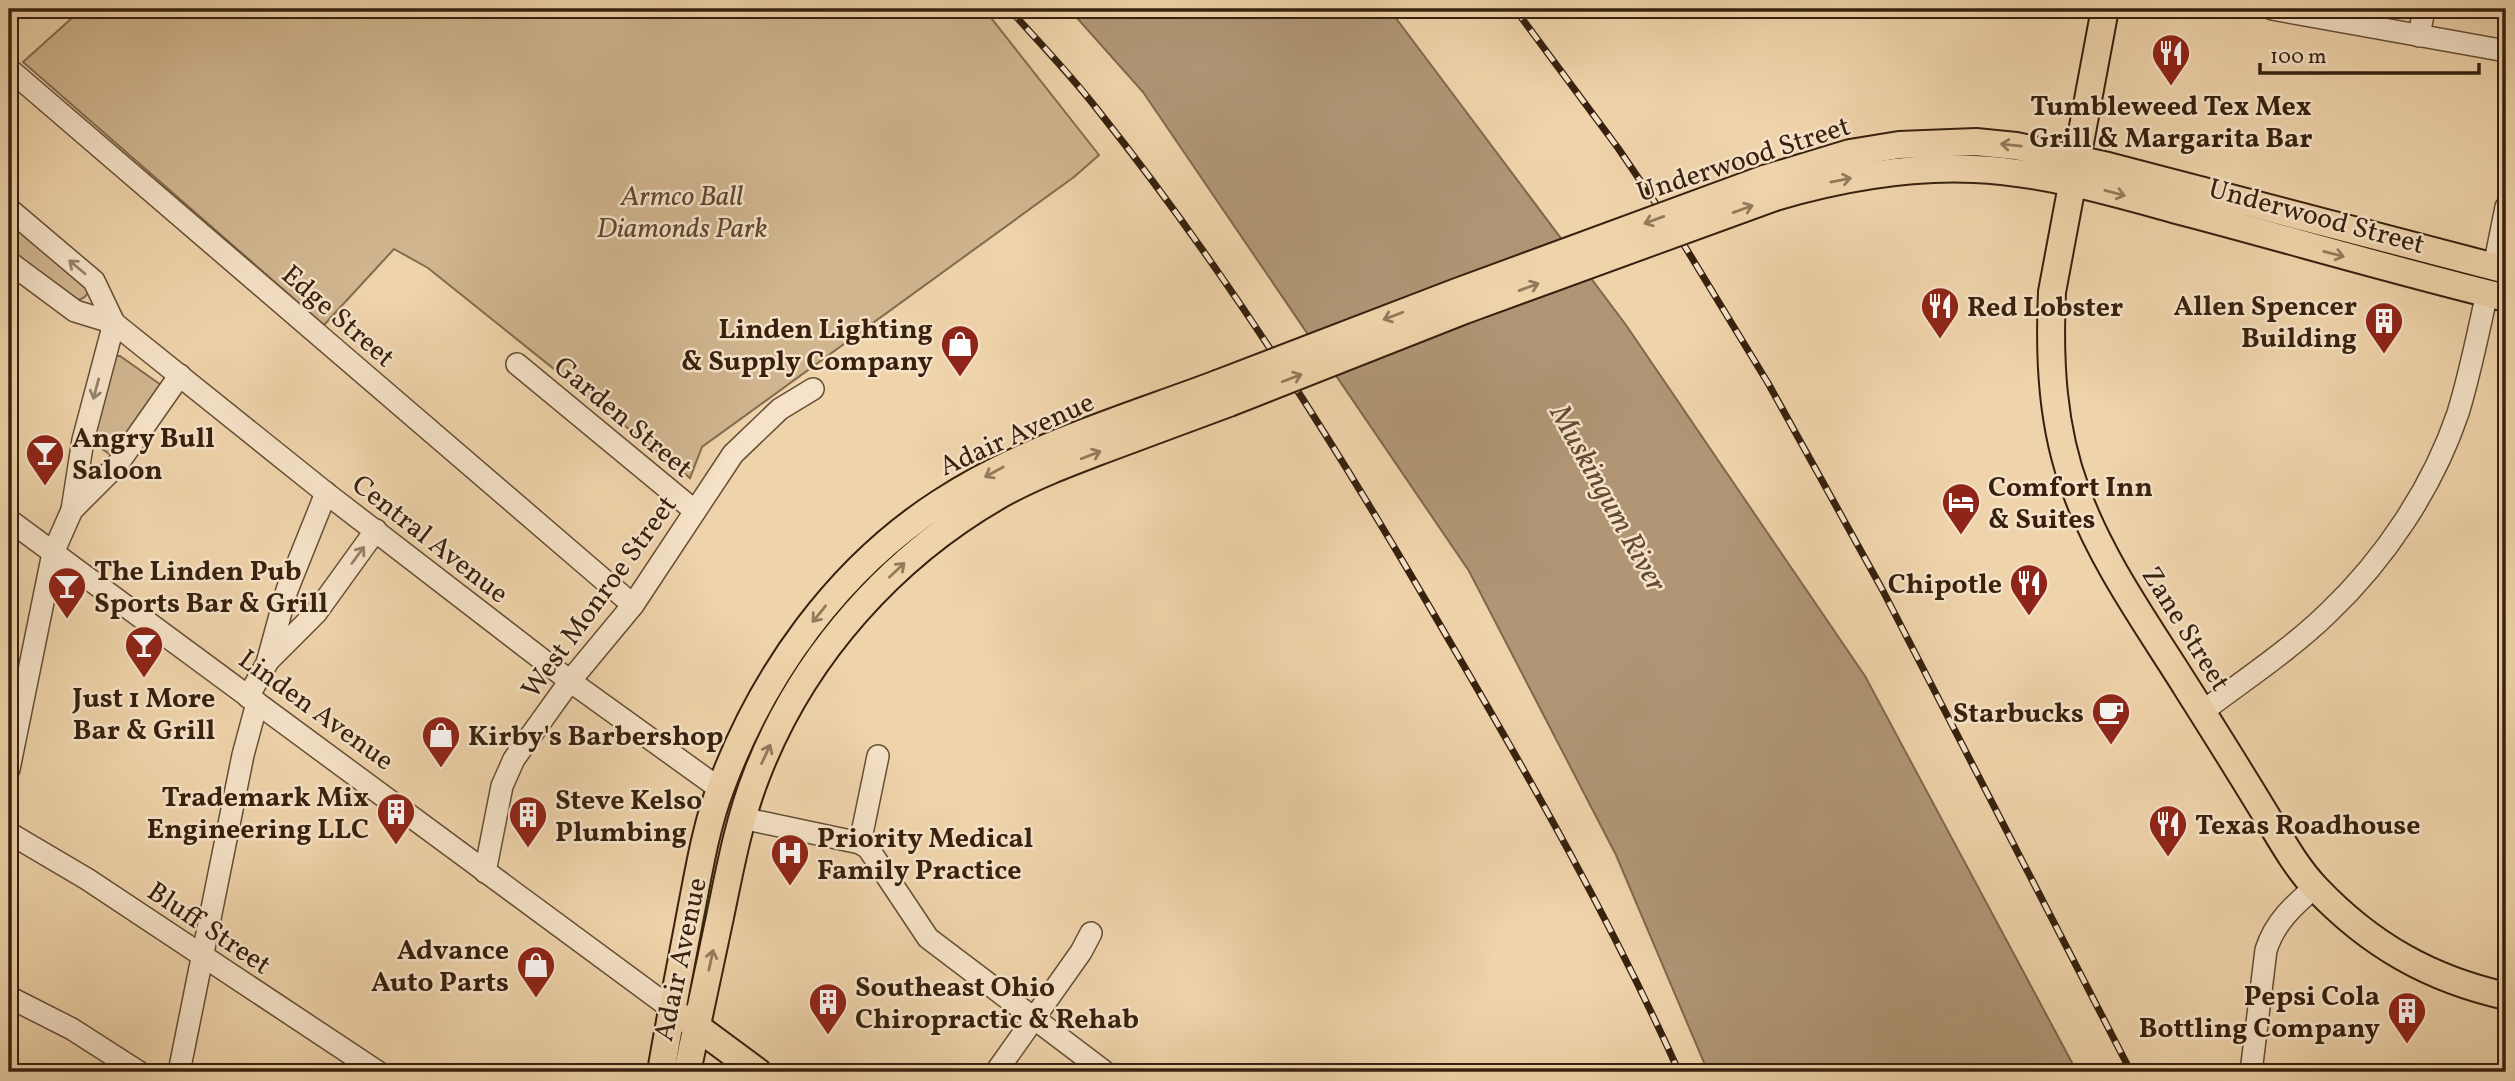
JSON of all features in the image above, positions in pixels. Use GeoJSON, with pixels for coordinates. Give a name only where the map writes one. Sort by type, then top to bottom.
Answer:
{"type":"FeatureCollection","features":[{"type":"Feature","properties":{"kind":"main road","name":"Zane Street"},"geometry":{"type":"LineString","coordinates":[[2105,9],[2054,272],[2050,340],[2052,386],[2065,456],[2075,490],[2108,560],[2284,844],[2315,887],[2370,936],[2406,961],[2476,989],[2506,996]]}},
{"type":"Feature","properties":{"kind":"main road","name":"Underwood Street"},"geometry":{"type":"LineString","coordinates":[[1461,301],[1770,188],[1850,153],[1935,143],[1976,142],[2016,146],[2075,171],[2497,296]]}},
{"type":"Feature","properties":{"kind":"main road","name":"Underwood Street"},"geometry":{"type":"LineString","coordinates":[[2075,171],[2500,269]]}},
{"type":"Feature","properties":{"kind":"main road","name":"Adair Avenue"},"geometry":{"type":"LineString","coordinates":[[660,1072],[697,882],[720,789],[772,679],[804,632],[838,590],[891,539],[940,502],[1003,467],[1223,393],[1461,301]]}},
{"type":"Feature","properties":{"kind":"main road","name":"Adair Avenue"},"geometry":{"type":"LineString","coordinates":[[687,1072],[742,818],[761,763],[781,721],[809,673],[840,629],[878,587],[915,554],[958,521],[1003,493],[1223,393]]}},
{"type":"Feature","properties":{"kind":"main road","name":"Linden Avenue"},"geometry":{"type":"LineString","coordinates":[[672,1009],[758,1072]]}},
{"type":"Feature","properties":{"kind":"street"},"geometry":{"type":"LineString","coordinates":[[2272,9],[2506,51]]}},
{"type":"Feature","properties":{"kind":"street"},"geometry":{"type":"LineString","coordinates":[[2420,36],[2424,9]]}},
{"type":"Feature","properties":{"kind":"street","name":"Edge Street"},"geometry":{"type":"LineString","coordinates":[[9,69],[633,605]]}},
{"type":"Feature","properties":{"kind":"street"},"geometry":{"type":"LineString","coordinates":[[2500,269],[2506,207]]}},
{"type":"Feature","properties":{"kind":"street","name":"Central Avenue"},"geometry":{"type":"LineString","coordinates":[[9,209],[94,281],[114,323]]}},
{"type":"Feature","properties":{"kind":"street","name":"Central Avenue"},"geometry":{"type":"LineString","coordinates":[[9,262],[75,311],[114,323],[326,493],[570,681],[720,789]]}},
{"type":"Feature","properties":{"kind":"street"},"geometry":{"type":"LineString","coordinates":[[2202,712],[2327,615],[2356,585],[2394,535],[2426,483],[2457,414],[2473,360],[2497,296]]}},
{"type":"Feature","properties":{"kind":"street"},"geometry":{"type":"LineString","coordinates":[[9,769],[53,553],[72,510],[83,440],[114,323]]}},
{"type":"Feature","properties":{"kind":"street","name":"Garden Street"},"geometry":{"type":"LineString","coordinates":[[517,364],[695,511]]}},
{"type":"Feature","properties":{"kind":"street"},"geometry":{"type":"LineString","coordinates":[[72,510],[117,465],[180,375]]}},
{"type":"Feature","properties":{"kind":"street","name":"West Monroe Street"},"geometry":{"type":"LineString","coordinates":[[485,873],[494,818],[514,759],[570,681],[633,605],[733,454],[780,409],[813,389]]}},
{"type":"Feature","properties":{"kind":"street"},"geometry":{"type":"LineString","coordinates":[[180,1072],[253,700],[267,663],[287,590],[326,493]]}},
{"type":"Feature","properties":{"kind":"street","name":"Linden Avenue"},"geometry":{"type":"LineString","coordinates":[[9,520],[672,1009]]}},
{"type":"Feature","properties":{"kind":"street"},"geometry":{"type":"LineString","coordinates":[[267,663],[316,613],[376,530]]}},
{"type":"Feature","properties":{"kind":"street"},"geometry":{"type":"LineString","coordinates":[[860,843],[878,756]]}},
{"type":"Feature","properties":{"kind":"street"},"geometry":{"type":"LineString","coordinates":[[742,818],[860,843],[868,848],[928,938],[1105,1072]]}},
{"type":"Feature","properties":{"kind":"street","name":"Bluff Street"},"geometry":{"type":"LineString","coordinates":[[9,832],[87,879],[378,1072]]}},
{"type":"Feature","properties":{"kind":"street"},"geometry":{"type":"LineString","coordinates":[[2251,1072],[2266,950],[2272,932],[2283,916],[2315,887]]}},
{"type":"Feature","properties":{"kind":"street"},"geometry":{"type":"LineString","coordinates":[[996,1072],[1081,953],[1091,933]]}},
{"type":"Feature","properties":{"kind":"street"},"geometry":{"type":"LineString","coordinates":[[9,998],[72,1029],[139,1072]]}},
{"type":"Feature","properties":{"kind":"green space","name":"Armco Ball Diamonds Park"},"geometry":{"type":"Polygon","coordinates":[[[82,9],[984,9],[1099,155],[1074,177],[702,447],[690,478],[428,268],[394,249],[324,325],[23,62],[82,9]]]}},
{"type":"Feature","properties":{"kind":"green space"},"geometry":{"type":"Polygon","coordinates":[[[9,217],[84,280],[89,291],[85,296],[79,300],[70,300],[9,255],[9,217]]]}},
{"type":"Feature","properties":{"kind":"green space"},"geometry":{"type":"Polygon","coordinates":[[[115,356],[120,356],[161,385],[111,455],[92,442],[115,356]]]}},
{"type":"Feature","properties":{"kind":"water","name":"Muskingum River"},"geometry":{"type":"Polygon","coordinates":[[[1069,9],[1389,9],[1626,325],[1865,676],[2077,1072],[1708,1072],[1616,855],[1469,571],[1143,92],[1069,9]]]}},
{"type":"Feature","properties":{"kind":"railway"},"geometry":{"type":"LineString","coordinates":[[1009,9],[1076,83],[1146,172],[1239,302],[1326,436],[1410,573],[1541,800],[1599,907],[1679,1072]]}},
{"type":"Feature","properties":{"kind":"railway"},"geometry":{"type":"LineString","coordinates":[[1515,9],[1618,148],[1684,245],[1768,383],[1882,589],[2131,1072]]}},
{"type":"Feature","properties":{"kind":"place","name":"Tumbleweed Tex Mex Grill & Margarita Bar"},"geometry":{"type":"Point","coordinates":[2171,87]}},
{"type":"Feature","properties":{"kind":"place","name":"Red Lobster"},"geometry":{"type":"Point","coordinates":[1940,340]}},
{"type":"Feature","properties":{"kind":"place","name":"Allen Spencer Building"},"geometry":{"type":"Point","coordinates":[2384,355]}},
{"type":"Feature","properties":{"kind":"place","name":"Linden Lighting & Supply Company"},"geometry":{"type":"Point","coordinates":[960,378]}},
{"type":"Feature","properties":{"kind":"place","name":"Angry Bull Saloon"},"geometry":{"type":"Point","coordinates":[45,487]}},
{"type":"Feature","properties":{"kind":"place","name":"Comfort Inn & Suites"},"geometry":{"type":"Point","coordinates":[1961,536]}},
{"type":"Feature","properties":{"kind":"place","name":"Chipotle"},"geometry":{"type":"Point","coordinates":[2029,617]}},
{"type":"Feature","properties":{"kind":"place","name":"The Linden Pub Sports Bar & Grill"},"geometry":{"type":"Point","coordinates":[67,620]}},
{"type":"Feature","properties":{"kind":"place","name":"Just 1 More Bar & Grill"},"geometry":{"type":"Point","coordinates":[144,679]}},
{"type":"Feature","properties":{"kind":"place","name":"Starbucks"},"geometry":{"type":"Point","coordinates":[2111,746]}},
{"type":"Feature","properties":{"kind":"place","name":"Kirby's Barbershop"},"geometry":{"type":"Point","coordinates":[441,769]}},
{"type":"Feature","properties":{"kind":"place","name":"Trademark Mix Engineering LLC"},"geometry":{"type":"Point","coordinates":[396,846]}},
{"type":"Feature","properties":{"kind":"place","name":"Steve Kelso Plumbing"},"geometry":{"type":"Point","coordinates":[528,849]}},
{"type":"Feature","properties":{"kind":"place","name":"Texas Roadhouse"},"geometry":{"type":"Point","coordinates":[2168,858]}},
{"type":"Feature","properties":{"kind":"place","name":"Priority Medical Family Practice"},"geometry":{"type":"Point","coordinates":[790,887]}},
{"type":"Feature","properties":{"kind":"place","name":"Advance Auto Parts"},"geometry":{"type":"Point","coordinates":[536,999]}},
{"type":"Feature","properties":{"kind":"place","name":"Southeast Ohio Chiropractic & Rehab"},"geometry":{"type":"Point","coordinates":[828,1036]}},
{"type":"Feature","properties":{"kind":"place","name":"Pepsi Cola Bottling Company"},"geometry":{"type":"Point","coordinates":[2407,1045]}}]}
